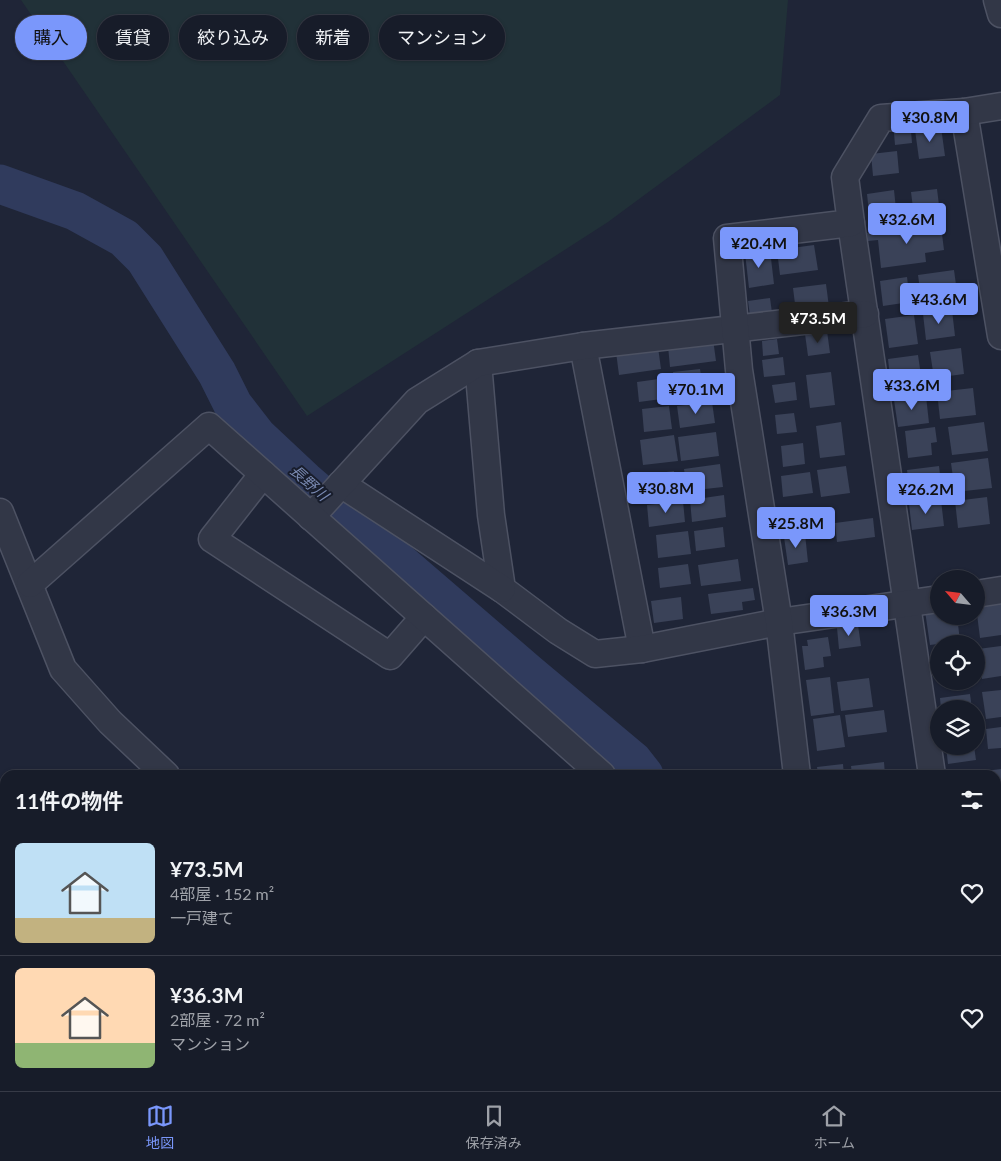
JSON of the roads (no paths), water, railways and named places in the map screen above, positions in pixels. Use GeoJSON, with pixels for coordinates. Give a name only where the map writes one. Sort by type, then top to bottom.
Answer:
{"type":"FeatureCollection","features":[{"type":"Feature","properties":{"kind":"street"},"geometry":{"type":"LineString","coordinates":[[998,0],[1001,14]]}},
{"type":"Feature","properties":{"kind":"street"},"geometry":{"type":"LineString","coordinates":[[931,770],[845,177],[881,118],[964,112],[1001,106]]}},
{"type":"Feature","properties":{"kind":"street"},"geometry":{"type":"LineString","coordinates":[[964,112],[1001,336]]}},
{"type":"Feature","properties":{"kind":"street"},"geometry":{"type":"LineString","coordinates":[[796,770],[779,622],[739,370],[727,238],[852,222]]}},
{"type":"Feature","properties":{"kind":"street"},"geometry":{"type":"LineString","coordinates":[[311,517],[417,402],[478,363],[583,346],[865,314]]}},
{"type":"Feature","properties":{"kind":"street"},"geometry":{"type":"LineString","coordinates":[[583,346],[642,649]]}},
{"type":"Feature","properties":{"kind":"street"},"geometry":{"type":"LineString","coordinates":[[478,363],[491,515],[502,589]]}},
{"type":"Feature","properties":{"kind":"street"},"geometry":{"type":"LineString","coordinates":[[30,584],[209,426],[596,770]]}},
{"type":"Feature","properties":{"kind":"street"},"geometry":{"type":"LineString","coordinates":[[263,474],[212,539],[390,656],[424,617]]}},
{"type":"Feature","properties":{"kind":"street"},"geometry":{"type":"LineString","coordinates":[[341,484],[502,589],[558,631],[595,654],[642,649],[779,622],[930,600]]}},
{"type":"Feature","properties":{"kind":"street"},"geometry":{"type":"LineString","coordinates":[[0,512],[63,669],[110,722],[161,770]]}},
{"type":"Feature","properties":{"kind":"street"},"geometry":{"type":"LineString","coordinates":[[985,593],[1001,590]]}},
{"type":"Feature","properties":{"kind":"waterway","name":"長野川"},"geometry":{"type":"LineString","coordinates":[[0,184],[75,211],[124,238],[145,259],[217,373],[233,405],[257,436],[305,481],[633,761],[640,770]]}}]}
